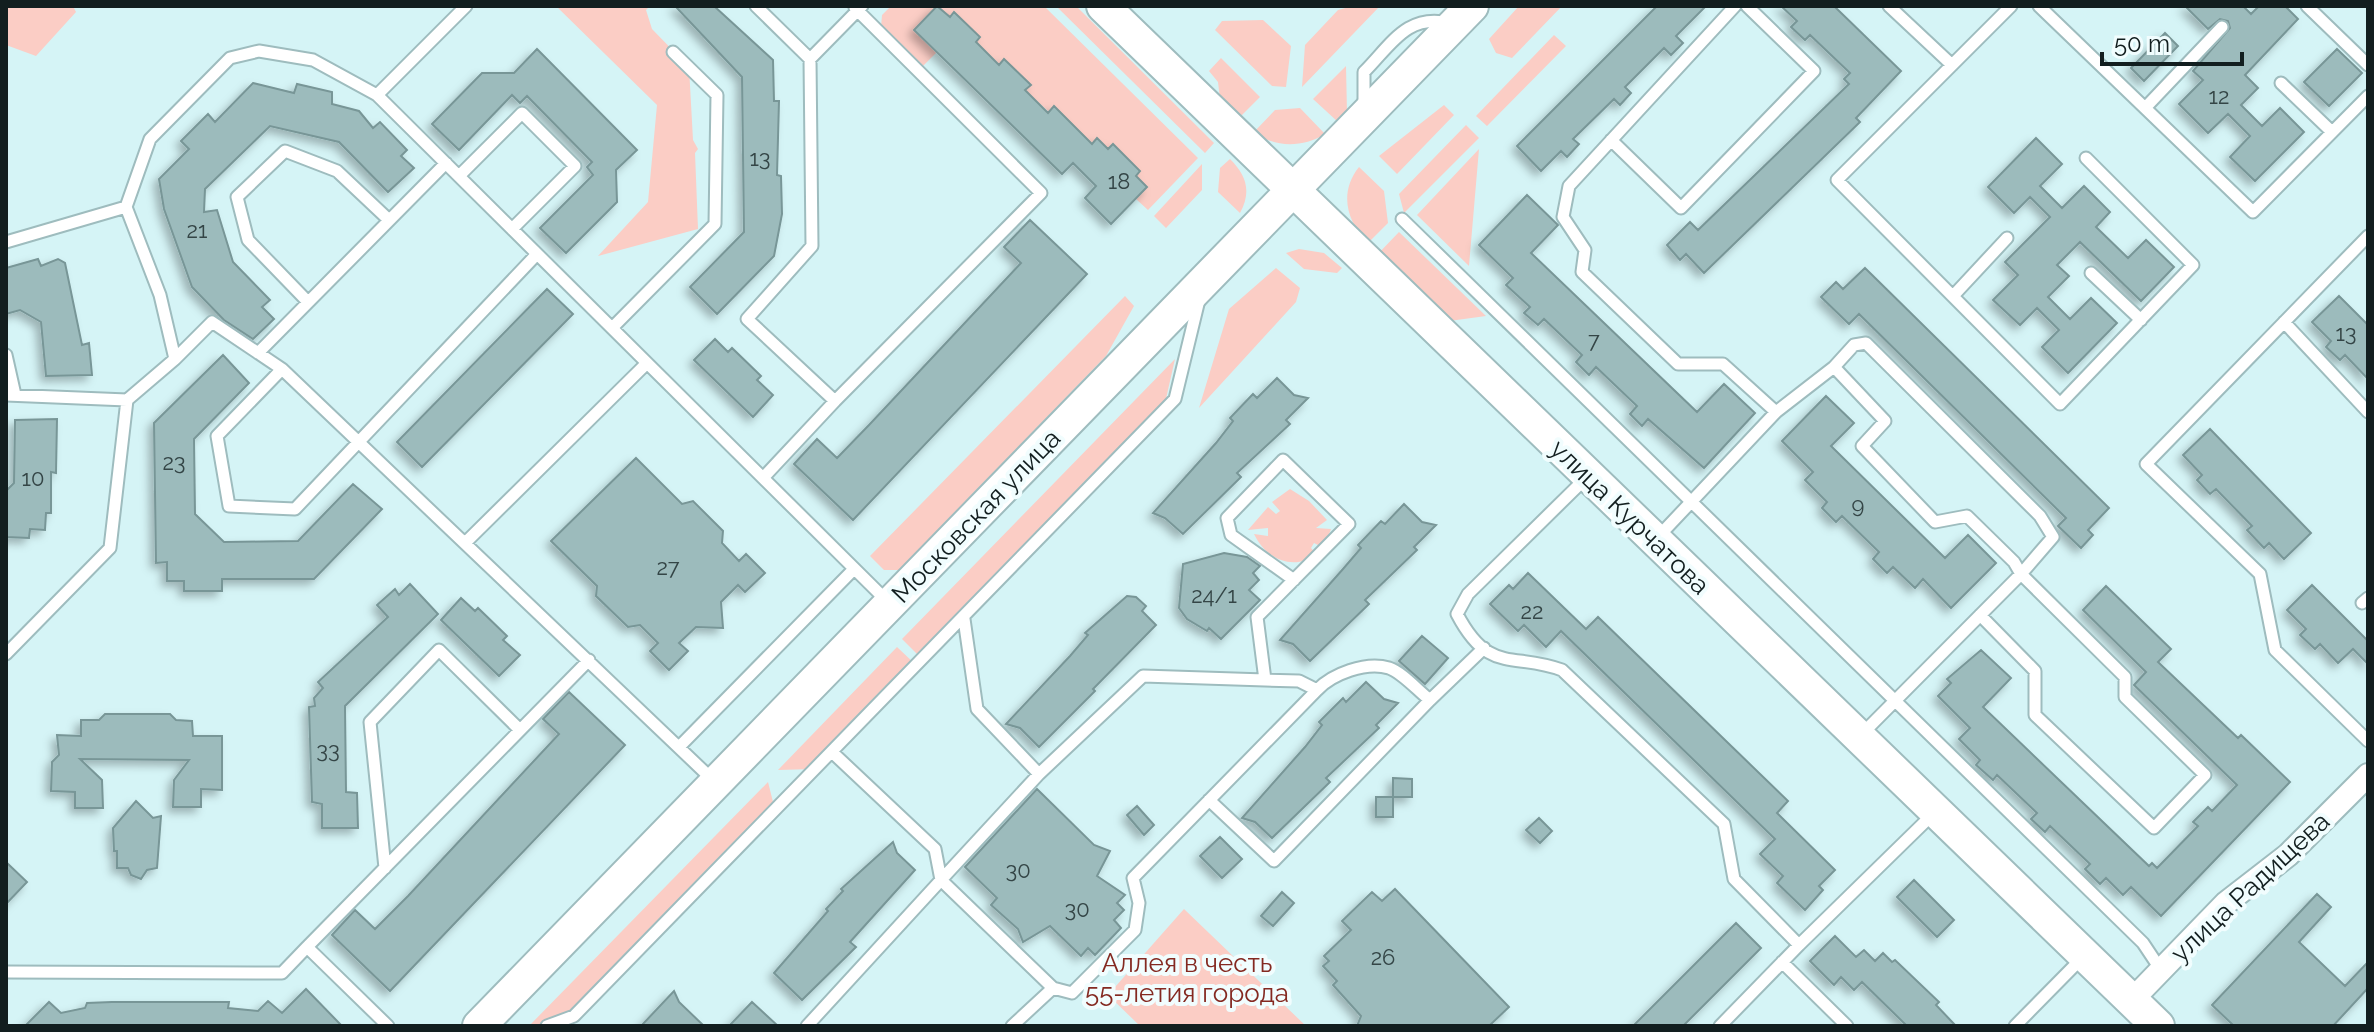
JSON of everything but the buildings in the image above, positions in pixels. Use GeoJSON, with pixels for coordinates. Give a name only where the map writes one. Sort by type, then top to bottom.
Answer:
{"type":"FeatureCollection","features":[{"type":"Feature","properties":{"kind":"street","name":"улица Курчатова"},"geometry":{"type":"LineString","coordinates":[[1103,6],[2158,1026]]}},
{"type":"Feature","properties":{"kind":"street","name":"Московская улица"},"geometry":{"type":"LineString","coordinates":[[479,1026],[1463,15]]}},
{"type":"Feature","properties":{"kind":"street","name":"улица Радищева"},"geometry":{"type":"LineString","coordinates":[[2132,1000],[2226,903],[2288,855],[2368,775]]}},
{"type":"Feature","properties":{"kind":"lane"},"geometry":{"type":"LineString","coordinates":[[377,95],[466,6]]}},
{"type":"Feature","properties":{"kind":"lane"},"geometry":{"type":"LineString","coordinates":[[756,6],[810,59]]}},
{"type":"Feature","properties":{"kind":"lane"},"geometry":{"type":"LineString","coordinates":[[1735,6],[1569,186],[1563,217],[1585,250],[1582,272],[1678,364],[1723,364],[1776,412]]}},
{"type":"Feature","properties":{"kind":"lane"},"geometry":{"type":"LineString","coordinates":[[1611,140],[1681,208],[1814,71],[1747,6]]}},
{"type":"Feature","properties":{"kind":"lane"},"geometry":{"type":"LineString","coordinates":[[1889,6],[1952,65]]}},
{"type":"Feature","properties":{"kind":"lane"},"geometry":{"type":"LineString","coordinates":[[2011,6],[1837,180],[2060,404],[2193,265],[2086,158]]}},
{"type":"Feature","properties":{"kind":"lane"},"geometry":{"type":"LineString","coordinates":[[2039,6],[2253,212],[2368,96]]}},
{"type":"Feature","properties":{"kind":"lane"},"geometry":{"type":"LineString","coordinates":[[2307,6],[2368,65]]}},
{"type":"Feature","properties":{"kind":"lane"},"geometry":{"type":"LineString","coordinates":[[763,478],[1041,193],[858,8],[810,59],[812,246],[747,319],[835,401]]}},
{"type":"Feature","properties":{"kind":"lane"},"geometry":{"type":"LineString","coordinates":[[2145,108],[2222,27]]}},
{"type":"Feature","properties":{"kind":"lane"},"geometry":{"type":"LineString","coordinates":[[175,359],[160,295],[126,207],[150,139],[230,58],[259,51],[313,60],[377,95],[890,604]]}},
{"type":"Feature","properties":{"kind":"lane"},"geometry":{"type":"LineString","coordinates":[[612,328],[715,224],[717,95],[673,52]]}},
{"type":"Feature","properties":{"kind":"lane"},"geometry":{"type":"LineString","coordinates":[[2281,83],[2332,132]]}},
{"type":"Feature","properties":{"kind":"lane"},"geometry":{"type":"LineString","coordinates":[[459,176],[522,113],[575,166],[512,229]]}},
{"type":"Feature","properties":{"kind":"lane"},"geometry":{"type":"LineString","coordinates":[[308,302],[248,240],[237,197],[285,151],[337,171],[389,220]]}},
{"type":"Feature","properties":{"kind":"lane"},"geometry":{"type":"LineString","coordinates":[[258,353],[446,163]]}},
{"type":"Feature","properties":{"kind":"lane"},"geometry":{"type":"LineString","coordinates":[[6,242],[126,207]]}},
{"type":"Feature","properties":{"kind":"lane"},"geometry":{"type":"LineString","coordinates":[[1402,219],[2143,943],[2161,970]]}},
{"type":"Feature","properties":{"kind":"lane"},"geometry":{"type":"LineString","coordinates":[[2368,236],[2146,464],[2260,574],[2275,650],[2368,741]]}},
{"type":"Feature","properties":{"kind":"lane"},"geometry":{"type":"LineString","coordinates":[[1953,296],[2007,238]]}},
{"type":"Feature","properties":{"kind":"lane"},"geometry":{"type":"LineString","coordinates":[[282,369],[217,436],[229,506],[295,509],[537,254]]}},
{"type":"Feature","properties":{"kind":"lane"},"geometry":{"type":"LineString","coordinates":[[2091,273],[2141,320]]}},
{"type":"Feature","properties":{"kind":"lane"},"geometry":{"type":"LineString","coordinates":[[547,1026],[574,1016],[1175,399],[1202,284]]}},
{"type":"Feature","properties":{"kind":"lane"},"geometry":{"type":"LineString","coordinates":[[6,654],[110,548],[127,400],[212,322],[282,369],[716,783]]}},
{"type":"Feature","properties":{"kind":"lane"},"geometry":{"type":"LineString","coordinates":[[2284,322],[2368,412]]}},
{"type":"Feature","properties":{"kind":"lane"},"geometry":{"type":"LineString","coordinates":[[1655,541],[1776,412],[1834,367],[1854,345],[1866,343],[2040,516],[2053,537],[2021,574],[1858,737]]}},
{"type":"Feature","properties":{"kind":"lane"},"geometry":{"type":"LineString","coordinates":[[6,355],[11,395],[127,400]]}},
{"type":"Feature","properties":{"kind":"lane"},"geometry":{"type":"LineString","coordinates":[[465,543],[647,363]]}},
{"type":"Feature","properties":{"kind":"lane"},"geometry":{"type":"LineString","coordinates":[[1834,367],[1885,421],[1862,446],[1935,522],[1967,516],[2125,677],[2125,697],[2205,775],[2154,828],[2035,715],[2035,671],[1980,615]]}},
{"type":"Feature","properties":{"kind":"lane"},"geometry":{"type":"LineString","coordinates":[[1265,680],[1257,617],[1294,580],[1349,524],[1283,460],[1227,518],[1231,535],[1294,580]]}},
{"type":"Feature","properties":{"kind":"lane"},"geometry":{"type":"LineString","coordinates":[[1588,476],[1468,594],[1457,614],[1467,632],[1493,656],[1514,663],[1542,663],[1562,670],[1724,824],[1729,867],[1734,879],[1799,945]]}},
{"type":"Feature","properties":{"kind":"lane"},"geometry":{"type":"LineString","coordinates":[[679,747],[854,569]]}},
{"type":"Feature","properties":{"kind":"lane"},"geometry":{"type":"LineString","coordinates":[[964,619],[977,709],[1039,774]]}},
{"type":"Feature","properties":{"kind":"lane"},"geometry":{"type":"LineString","coordinates":[[1209,800],[1274,861],[1484,648]]}},
{"type":"Feature","properties":{"kind":"lane"},"geometry":{"type":"LineString","coordinates":[[385,868],[370,722],[439,650],[520,730]]}},
{"type":"Feature","properties":{"kind":"lane"},"geometry":{"type":"LineString","coordinates":[[6,972],[282,973],[589,660]]}},
{"type":"Feature","properties":{"kind":"lane"},"geometry":{"type":"LineString","coordinates":[[833,753],[935,849],[941,880],[1053,988],[1072,993],[1135,930],[1139,903],[1133,878],[1330,676],[1354,669],[1388,668],[1430,700]]}},
{"type":"Feature","properties":{"kind":"lane"},"geometry":{"type":"LineString","coordinates":[[807,1026],[1039,774],[1143,676],[1299,681],[1317,690]]}},
{"type":"Feature","properties":{"kind":"lane"},"geometry":{"type":"LineString","coordinates":[[1720,1026],[1935,811]]}},
{"type":"Feature","properties":{"kind":"lane"},"geometry":{"type":"LineString","coordinates":[[307,947],[388,1026]]}},
{"type":"Feature","properties":{"kind":"lane"},"geometry":{"type":"LineString","coordinates":[[2015,1026],[2085,955]]}},
{"type":"Feature","properties":{"kind":"lane"},"geometry":{"type":"LineString","coordinates":[[1782,962],[1847,1026]]}},
{"type":"Feature","properties":{"kind":"lane"},"geometry":{"type":"LineString","coordinates":[[1012,1026],[1053,988]]}},
{"type":"Feature","properties":{"kind":"green space"},"geometry":{"type":"Polygon","coordinates":[[[6,6],[73,6],[76,12],[36,56],[6,45],[6,6]]]}},
{"type":"Feature","properties":{"kind":"green space"},"geometry":{"type":"Polygon","coordinates":[[[556,6],[650,6],[646,10],[652,29],[689,67],[693,140],[698,149],[695,153],[698,229],[598,256],[648,202],[657,105],[556,6]]]}},
{"type":"Feature","properties":{"kind":"green space"},"geometry":{"type":"Polygon","coordinates":[[[891,6],[937,6],[914,30],[937,52],[921,68],[881,27],[882,15],[891,6]]]}},
{"type":"Feature","properties":{"kind":"green space"},"geometry":{"type":"Polygon","coordinates":[[[938,6],[1044,6],[1198,158],[1148,210],[1136,199],[1147,187],[1136,176],[1140,171],[1114,145],[1108,149],[1097,139],[1086,149],[1053,107],[1049,112],[1025,90],[1030,85],[1004,60],[999,64],[976,42],[980,37],[954,13],[950,17],[938,6]]]}},
{"type":"Feature","properties":{"kind":"green space"},"geometry":{"type":"Polygon","coordinates":[[[1056,6],[1076,6],[1214,143],[1205,153],[1056,6]]]}},
{"type":"Feature","properties":{"kind":"green space"},"geometry":{"type":"Polygon","coordinates":[[[1353,6],[1380,6],[1302,87],[1305,45],[1338,10],[1353,6]]]}},
{"type":"Feature","properties":{"kind":"green space"},"geometry":{"type":"Polygon","coordinates":[[[1519,6],[1562,6],[1512,58],[1496,53],[1489,39],[1519,6]]]}},
{"type":"Feature","properties":{"kind":"green space"},"geometry":{"type":"Polygon","coordinates":[[[1263,20],[1291,46],[1286,87],[1272,86],[1215,30],[1222,21],[1263,20]]]}},
{"type":"Feature","properties":{"kind":"green space"},"geometry":{"type":"Polygon","coordinates":[[[1554,35],[1566,46],[1487,126],[1476,116],[1554,35]]]}},
{"type":"Feature","properties":{"kind":"green space"},"geometry":{"type":"Polygon","coordinates":[[[1221,58],[1260,97],[1239,118],[1220,99],[1218,82],[1209,71],[1221,58]]]}},
{"type":"Feature","properties":{"kind":"green space"},"geometry":{"type":"Polygon","coordinates":[[[1346,66],[1347,113],[1338,122],[1313,99],[1346,66]]]}},
{"type":"Feature","properties":{"kind":"green space"},"geometry":{"type":"Polygon","coordinates":[[[1444,105],[1454,115],[1397,174],[1379,156],[1444,105]]]}},
{"type":"Feature","properties":{"kind":"green space"},"geometry":{"type":"Polygon","coordinates":[[[1300,108],[1325,134],[1307,142],[1289,144],[1271,141],[1254,132],[1275,110],[1300,108]]]}},
{"type":"Feature","properties":{"kind":"green space"},"geometry":{"type":"Polygon","coordinates":[[[1466,125],[1479,138],[1404,213],[1399,194],[1466,125]]]}},
{"type":"Feature","properties":{"kind":"green space"},"geometry":{"type":"Polygon","coordinates":[[[1479,149],[1469,266],[1417,215],[1479,149]]]}},
{"type":"Feature","properties":{"kind":"green space"},"geometry":{"type":"Polygon","coordinates":[[[1230,159],[1246,184],[1246,198],[1240,213],[1218,192],[1220,168],[1230,159]]]}},
{"type":"Feature","properties":{"kind":"green space"},"geometry":{"type":"Polygon","coordinates":[[[1202,164],[1202,190],[1166,228],[1154,216],[1202,164]]]}},
{"type":"Feature","properties":{"kind":"green space"},"geometry":{"type":"Polygon","coordinates":[[[1359,167],[1384,191],[1388,223],[1368,243],[1354,225],[1348,206],[1349,186],[1359,167]]]}},
{"type":"Feature","properties":{"kind":"green space"},"geometry":{"type":"Polygon","coordinates":[[[1399,232],[1486,316],[1442,322],[1375,257],[1399,232]]]}},
{"type":"Feature","properties":{"kind":"green space"},"geometry":{"type":"Polygon","coordinates":[[[1299,249],[1324,253],[1342,268],[1337,273],[1304,269],[1286,253],[1299,249]]]}},
{"type":"Feature","properties":{"kind":"green space"},"geometry":{"type":"Polygon","coordinates":[[[1276,268],[1300,288],[1296,302],[1199,408],[1229,309],[1276,268]]]}},
{"type":"Feature","properties":{"kind":"green space"},"geometry":{"type":"Polygon","coordinates":[[[1125,296],[1134,306],[1106,356],[899,570],[884,570],[870,556],[1125,296]]]}},
{"type":"Feature","properties":{"kind":"green space"},"geometry":{"type":"Polygon","coordinates":[[[1175,359],[1165,403],[920,657],[902,639],[1175,359]]]}},
{"type":"Feature","properties":{"kind":"green space"},"geometry":{"type":"Polygon","coordinates":[[[1290,489],[1309,501],[1327,520],[1316,528],[1331,529],[1324,548],[1314,543],[1311,548],[1317,555],[1298,562],[1281,560],[1265,550],[1254,534],[1268,536],[1268,528],[1248,530],[1268,507],[1276,514],[1280,511],[1272,502],[1290,489]]]}},
{"type":"Feature","properties":{"kind":"green space"},"geometry":{"type":"Polygon","coordinates":[[[897,647],[915,664],[814,769],[778,770],[897,647]]]}},
{"type":"Feature","properties":{"kind":"green space"},"geometry":{"type":"Polygon","coordinates":[[[768,782],[775,810],[573,1015],[546,1026],[529,1026],[768,782]]]}},
{"type":"Feature","properties":{"kind":"green space","name":"Аллея в честь 55-летия города"},"geometry":{"type":"Polygon","coordinates":[[[1184,909],[1306,1026],[1140,1026],[1108,995],[1184,909]]]}}]}
